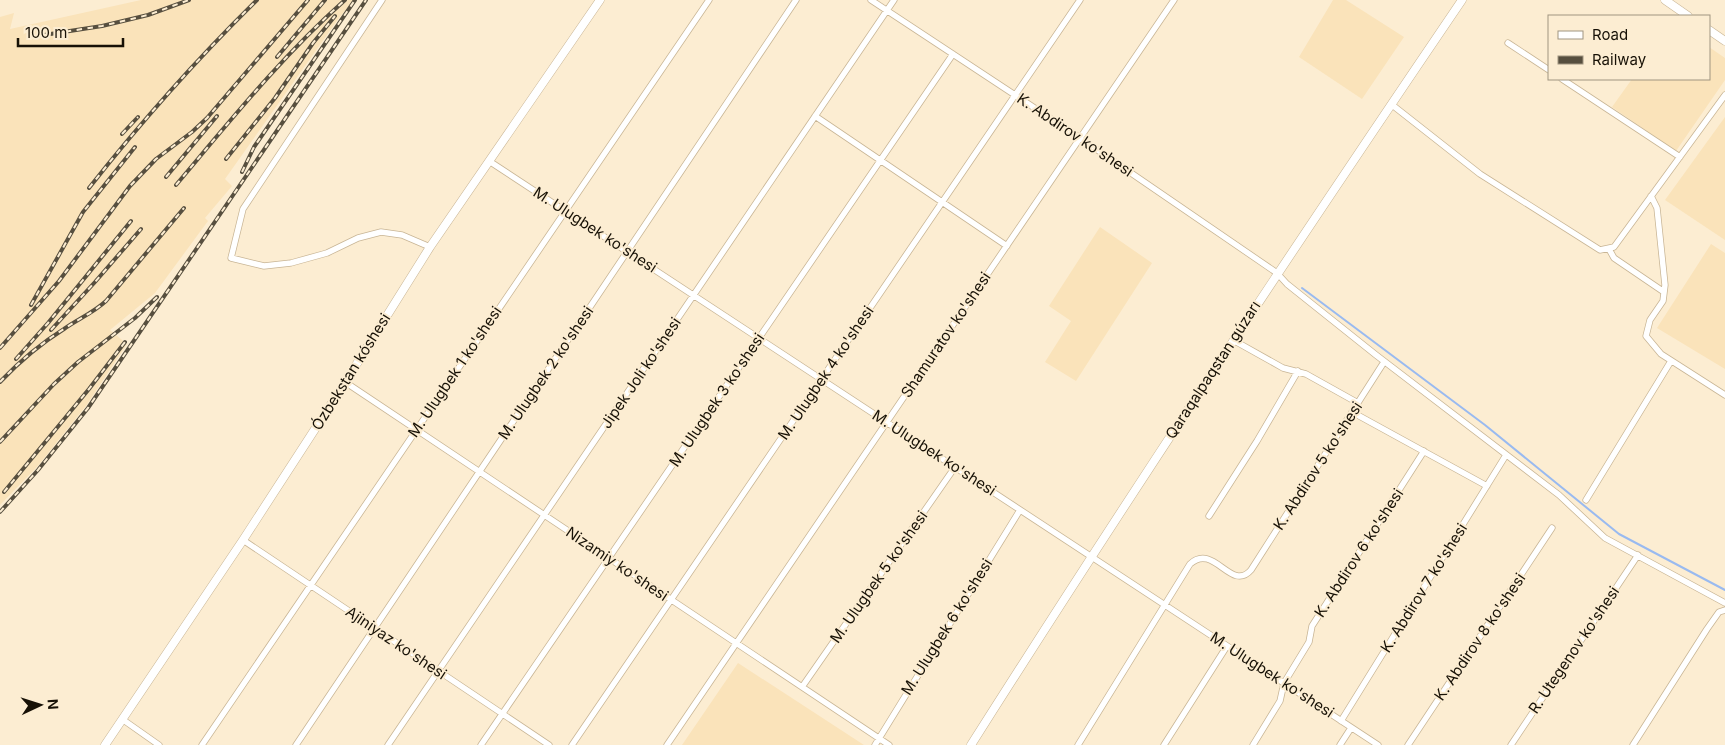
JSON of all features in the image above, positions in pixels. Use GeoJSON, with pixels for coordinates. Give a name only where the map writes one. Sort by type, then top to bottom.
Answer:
{"type":"FeatureCollection","features":[{"type":"Feature","properties":{"kind":"street"},"geometry":{"type":"LineString","coordinates":[[382,0],[243,209],[231,258],[264,266],[291,262],[327,253],[358,238],[381,232],[402,235],[430,247]]}},
{"type":"Feature","properties":{"kind":"street","name":"Ózbekstan kóshesi"},"geometry":{"type":"LineString","coordinates":[[105,745],[242,540],[430,247],[600,0]]}},
{"type":"Feature","properties":{"kind":"street","name":"M. Ulugbek 1 ko'shesi"},"geometry":{"type":"LineString","coordinates":[[202,745],[709,0]]}},
{"type":"Feature","properties":{"kind":"street","name":"M. Ulugbek 2 ko'shesi"},"geometry":{"type":"LineString","coordinates":[[296,745],[796,0]]}},
{"type":"Feature","properties":{"kind":"street","name":"K. Abdirov ko'shesi"},"geometry":{"type":"LineString","coordinates":[[871,0],[1080,138],[1277,273],[1287,284],[1384,362],[1559,495],[1605,538],[1725,603]]}},
{"type":"Feature","properties":{"kind":"street","name":"Jipek Joli ko'shesi"},"geometry":{"type":"LineString","coordinates":[[388,745],[894,0]]}},
{"type":"Feature","properties":{"kind":"street","name":"M. Ulugbek 4 ko'shesi"},"geometry":{"type":"LineString","coordinates":[[572,745],[1080,0]]}},
{"type":"Feature","properties":{"kind":"street","name":"Shamuratov ko'shesi"},"geometry":{"type":"LineString","coordinates":[[666,745],[1173,0]]}},
{"type":"Feature","properties":{"kind":"street","name":"Qaraqalpaqstan gúzarı"},"geometry":{"type":"LineString","coordinates":[[971,745],[1090,557],[1277,273],[1462,0]]}},
{"type":"Feature","properties":{"kind":"street"},"geometry":{"type":"LineString","coordinates":[[1665,0],[1687,15]]}},
{"type":"Feature","properties":{"kind":"street"},"geometry":{"type":"LineString","coordinates":[[1710,31],[1725,41]]}},
{"type":"Feature","properties":{"kind":"street"},"geometry":{"type":"LineString","coordinates":[[1508,43],[1548,69]]}},
{"type":"Feature","properties":{"kind":"street","name":"M. Ulugbek 3 ko'shesi"},"geometry":{"type":"LineString","coordinates":[[481,745],[953,54]]}},
{"type":"Feature","properties":{"kind":"street"},"geometry":{"type":"LineString","coordinates":[[1564,80],[1680,157]]}},
{"type":"Feature","properties":{"kind":"street"},"geometry":{"type":"LineString","coordinates":[[1391,104],[1480,174],[1600,250],[1614,247],[1725,95]]}},
{"type":"Feature","properties":{"kind":"street"},"geometry":{"type":"LineString","coordinates":[[815,116],[1007,246]]}},
{"type":"Feature","properties":{"kind":"street","name":"M. Ulugbek ko'shesi"},"geometry":{"type":"LineString","coordinates":[[489,161],[1378,745]]}},
{"type":"Feature","properties":{"kind":"street"},"geometry":{"type":"LineString","coordinates":[[1651,196],[1657,208],[1664,292],[1663,301],[1650,320],[1646,336],[1661,354],[1725,394]]}},
{"type":"Feature","properties":{"kind":"street"},"geometry":{"type":"LineString","coordinates":[[1609,249],[1614,258],[1664,292]]}},
{"type":"Feature","properties":{"kind":"street"},"geometry":{"type":"LineString","coordinates":[[1233,340],[1283,368],[1298,371],[1358,402]]}},
{"type":"Feature","properties":{"kind":"street"},"geometry":{"type":"LineString","coordinates":[[1586,500],[1671,360]]}},
{"type":"Feature","properties":{"kind":"street","name":"K. Abdirov 5 ko'shesi"},"geometry":{"type":"LineString","coordinates":[[1165,605],[1190,564],[1195,560],[1201,558],[1208,559],[1238,576],[1246,575],[1251,570],[1384,362]]}},
{"type":"Feature","properties":{"kind":"street"},"geometry":{"type":"LineString","coordinates":[[1209,516],[1257,441],[1298,371]]}},
{"type":"Feature","properties":{"kind":"street","name":"Nizamiy ko'shesi"},"geometry":{"type":"LineString","coordinates":[[345,382],[889,745]]}},
{"type":"Feature","properties":{"kind":"street"},"geometry":{"type":"LineString","coordinates":[[1352,412],[1487,486]]}},
{"type":"Feature","properties":{"kind":"street","name":"K. Abdirov 6 ko'shesi"},"geometry":{"type":"LineString","coordinates":[[1253,745],[1280,701],[1284,683],[1309,642],[1312,626],[1424,451]]}},
{"type":"Feature","properties":{"kind":"street","name":"K. Abdirov 7 ko'shesi"},"geometry":{"type":"LineString","coordinates":[[1341,721],[1506,455]]}},
{"type":"Feature","properties":{"kind":"street","name":"M. Ulugbek 5 ko'shesi"},"geometry":{"type":"LineString","coordinates":[[802,687],[955,467]]}},
{"type":"Feature","properties":{"kind":"street","name":"M. Ulugbek 6 ko'shesi"},"geometry":{"type":"LineString","coordinates":[[875,745],[1020,510]]}},
{"type":"Feature","properties":{"kind":"street","name":"K. Abdirov 8 ko'shesi"},"geometry":{"type":"LineString","coordinates":[[1408,745],[1552,528]]}},
{"type":"Feature","properties":{"kind":"street","name":"Ajiniyaz ko'shesi"},"geometry":{"type":"LineString","coordinates":[[242,540],[549,745]]}},
{"type":"Feature","properties":{"kind":"street","name":"R. Utegenov ko'shesi"},"geometry":{"type":"LineString","coordinates":[[1510,745],[1638,555]]}},
{"type":"Feature","properties":{"kind":"street"},"geometry":{"type":"LineString","coordinates":[[1078,745],[1165,605]]}},
{"type":"Feature","properties":{"kind":"street"},"geometry":{"type":"LineString","coordinates":[[1633,745],[1707,629],[1719,612],[1725,610]]}},
{"type":"Feature","properties":{"kind":"street"},"geometry":{"type":"LineString","coordinates":[[1164,745],[1227,646]]}},
{"type":"Feature","properties":{"kind":"street"},"geometry":{"type":"LineString","coordinates":[[122,719],[158,745]]}},
{"type":"Feature","properties":{"kind":"street"},"geometry":{"type":"LineString","coordinates":[[1340,745],[1351,728]]}},
{"type":"Feature","properties":{"kind":"shaded area"},"geometry":{"type":"Polygon","coordinates":[[[141,0],[354,0],[339,18],[225,179],[232,186],[205,218],[208,221],[155,293],[110,330],[127,344],[86,406],[37,467],[0,505],[0,17],[14,13],[10,29],[141,0]]]}},
{"type":"Feature","properties":{"kind":"shaded area"},"geometry":{"type":"Polygon","coordinates":[[[1333,0],[1346,0],[1404,37],[1362,99],[1299,57],[1333,0]]]}},
{"type":"Feature","properties":{"kind":"shaded area"},"geometry":{"type":"Polygon","coordinates":[[[1710,48],[1725,58],[1725,80],[1676,151],[1612,107],[1631,80],[1710,80],[1710,48]]]}},
{"type":"Feature","properties":{"kind":"shaded area"},"geometry":{"type":"Polygon","coordinates":[[[1725,117],[1725,240],[1665,200],[1725,117]]]}},
{"type":"Feature","properties":{"kind":"shaded area"},"geometry":{"type":"Polygon","coordinates":[[[1100,227],[1152,263],[1076,381],[1045,362],[1071,321],[1049,306],[1100,227]]]}},
{"type":"Feature","properties":{"kind":"shaded area"},"geometry":{"type":"Polygon","coordinates":[[[1711,244],[1725,253],[1725,369],[1657,328],[1711,244]]]}},
{"type":"Feature","properties":{"kind":"shaded area"},"geometry":{"type":"Polygon","coordinates":[[[738,663],[864,745],[682,745],[738,663]]]}},
{"type":"Feature","properties":{"kind":"waterway"},"geometry":{"type":"LineString","coordinates":[[1302,288],[1485,425],[1619,534],[1725,590]]}},
{"type":"Feature","properties":{"kind":"railway"},"geometry":{"type":"LineString","coordinates":[[44,35],[102,26],[148,15],[189,0]]}},
{"type":"Feature","properties":{"kind":"railway"},"geometry":{"type":"LineString","coordinates":[[89,188],[170,91],[257,0]]}},
{"type":"Feature","properties":{"kind":"railway"},"geometry":{"type":"LineString","coordinates":[[0,348],[59,281],[130,186],[156,159],[192,132],[207,118],[308,0]]}},
{"type":"Feature","properties":{"kind":"railway"},"geometry":{"type":"LineString","coordinates":[[277,57],[325,0]]}},
{"type":"Feature","properties":{"kind":"railway"},"geometry":{"type":"LineString","coordinates":[[176,185],[278,66],[345,0]]}},
{"type":"Feature","properties":{"kind":"railway"},"geometry":{"type":"LineString","coordinates":[[242,172],[254,147],[355,0]]}},
{"type":"Feature","properties":{"kind":"railway"},"geometry":{"type":"LineString","coordinates":[[0,512],[38,470],[88,408],[366,0]]}},
{"type":"Feature","properties":{"kind":"railway"},"geometry":{"type":"LineString","coordinates":[[226,159],[275,98],[313,43],[335,16]]}},
{"type":"Feature","properties":{"kind":"railway"},"geometry":{"type":"LineString","coordinates":[[166,177],[217,116]]}},
{"type":"Feature","properties":{"kind":"railway"},"geometry":{"type":"LineString","coordinates":[[122,134],[138,117]]}},
{"type":"Feature","properties":{"kind":"railway"},"geometry":{"type":"LineString","coordinates":[[31,305],[83,212],[135,147]]}},
{"type":"Feature","properties":{"kind":"railway"},"geometry":{"type":"LineString","coordinates":[[0,382],[38,347],[106,301],[184,208]]}},
{"type":"Feature","properties":{"kind":"railway"},"geometry":{"type":"LineString","coordinates":[[16,359],[48,323],[131,221]]}},
{"type":"Feature","properties":{"kind":"railway"},"geometry":{"type":"LineString","coordinates":[[51,330],[141,229]]}},
{"type":"Feature","properties":{"kind":"railway"},"geometry":{"type":"LineString","coordinates":[[0,442],[54,384],[78,362],[135,318],[157,297]]}},
{"type":"Feature","properties":{"kind":"railway"},"geometry":{"type":"LineString","coordinates":[[4,492],[125,342]]}}]}
